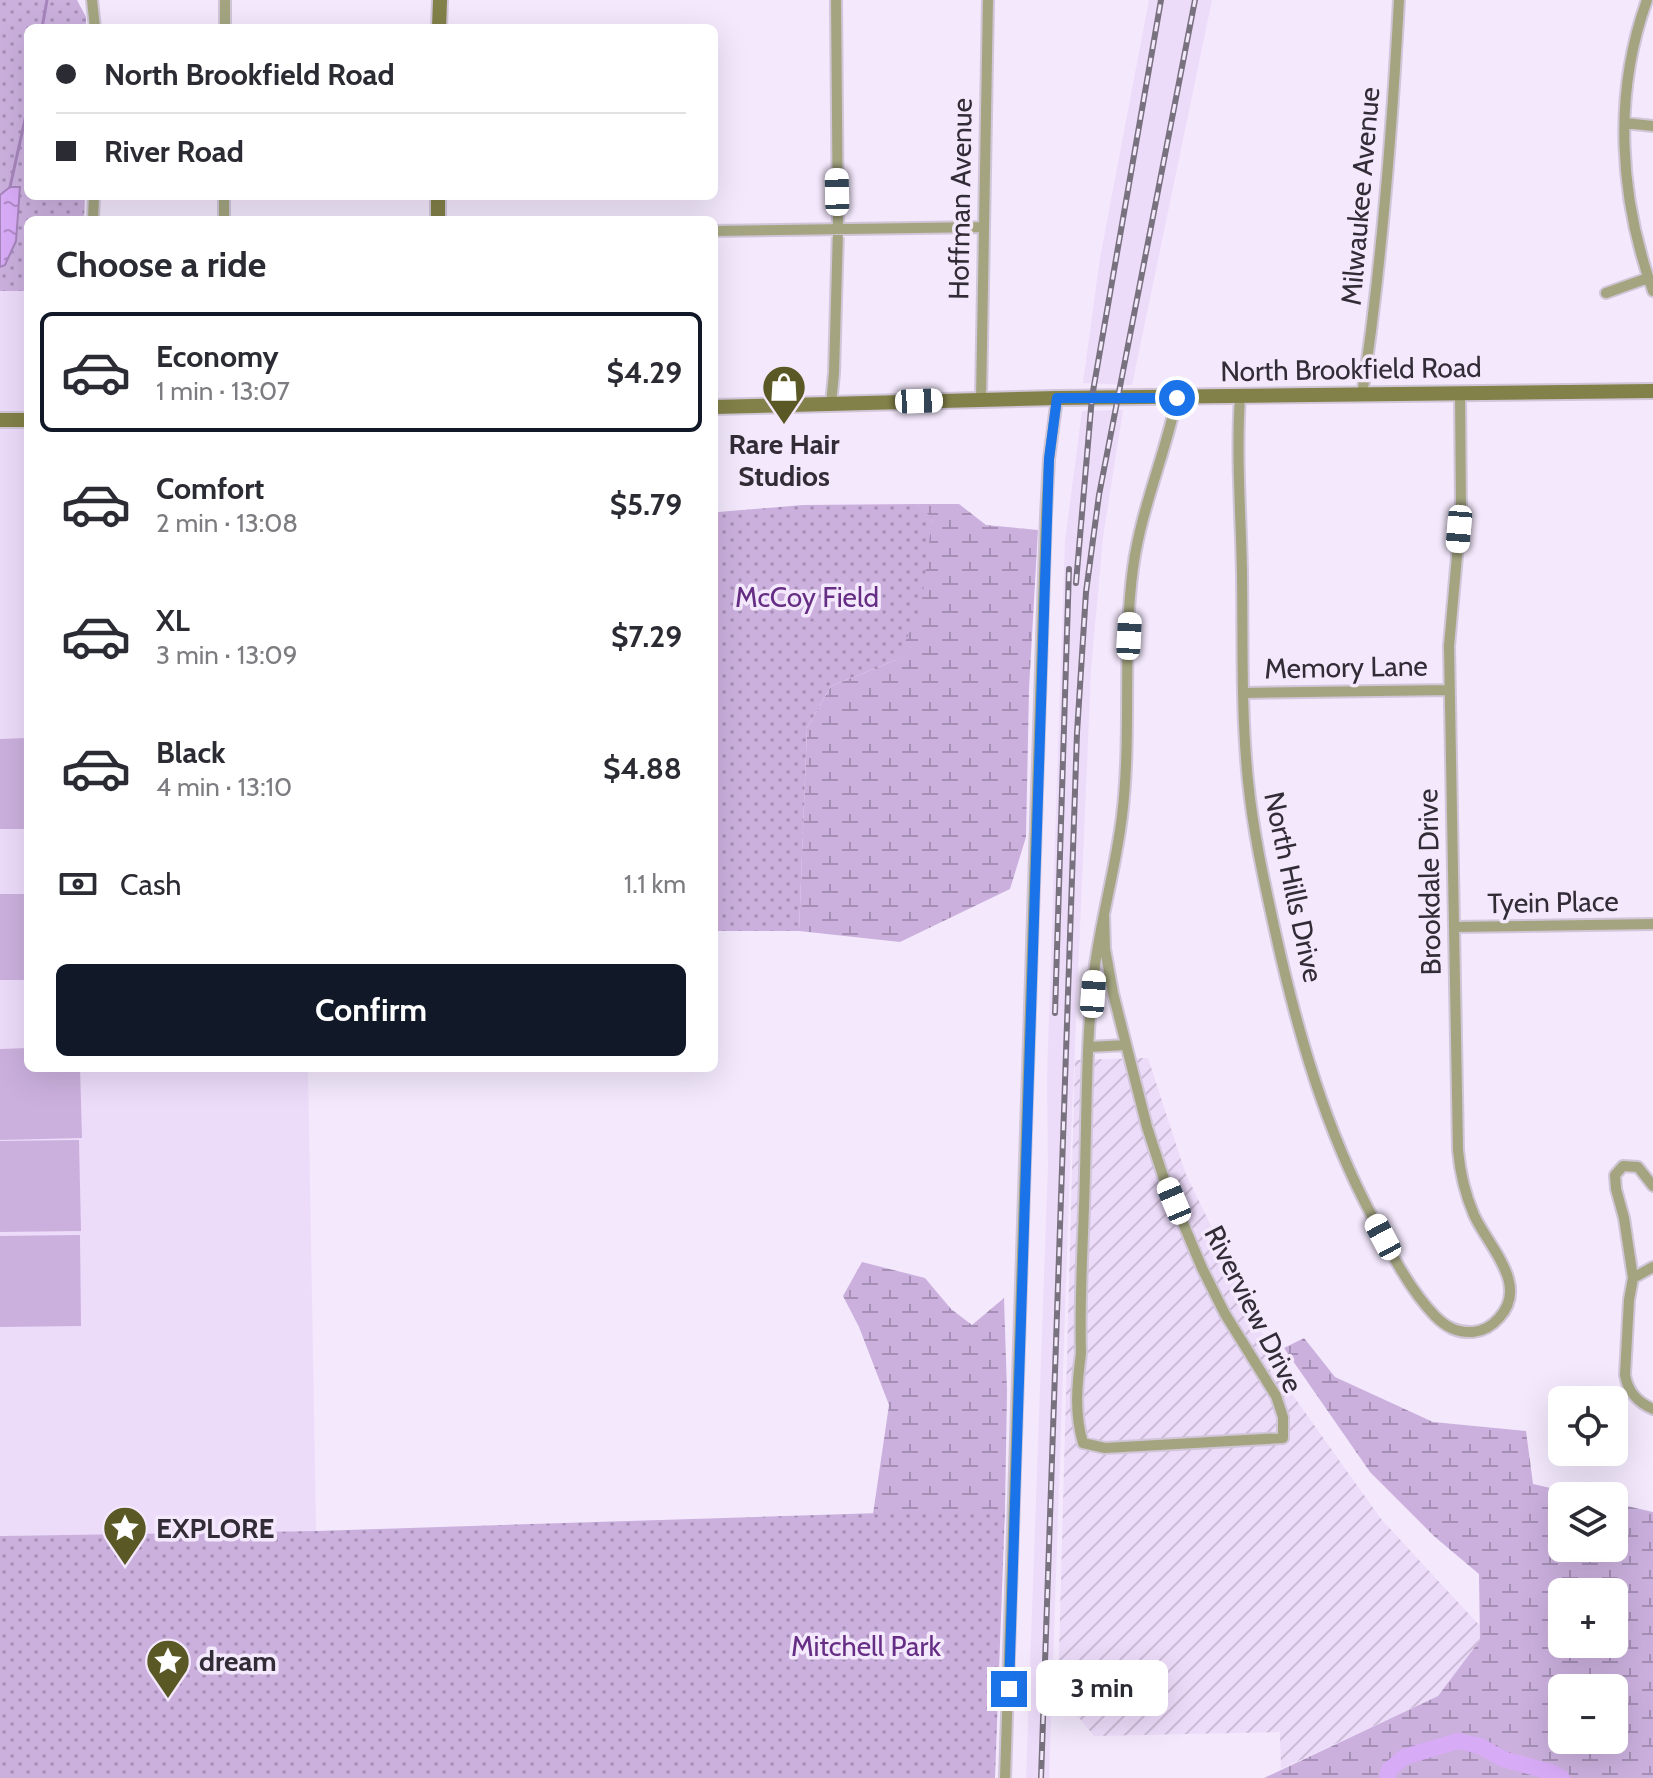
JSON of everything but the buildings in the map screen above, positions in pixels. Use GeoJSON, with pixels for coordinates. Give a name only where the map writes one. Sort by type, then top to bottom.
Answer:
{"type":"FeatureCollection","features":[{"type":"Feature","properties":{"kind":"street"},"geometry":{"type":"LineString","coordinates":[[92,0],[95,24]]}},
{"type":"Feature","properties":{"kind":"street"},"geometry":{"type":"LineString","coordinates":[[225,0],[225,24]]}},
{"type":"Feature","properties":{"kind":"street"},"geometry":{"type":"LineString","coordinates":[[439,24],[440,0]]}},
{"type":"Feature","properties":{"kind":"street"},"geometry":{"type":"LineString","coordinates":[[831,404],[838,230],[836,0]]}},
{"type":"Feature","properties":{"kind":"street","name":"Hoffman Avenue"},"geometry":{"type":"LineString","coordinates":[[981,400],[988,0]]}},
{"type":"Feature","properties":{"kind":"street","name":"Milwaukee Avenue"},"geometry":{"type":"LineString","coordinates":[[1362,395],[1372,329],[1387,172],[1399,0]]}},
{"type":"Feature","properties":{"kind":"street"},"geometry":{"type":"LineString","coordinates":[[1647,0],[1627,74],[1624,161],[1628,191],[1653,291]]}},
{"type":"Feature","properties":{"kind":"street"},"geometry":{"type":"LineString","coordinates":[[1625,123],[1653,126]]}},
{"type":"Feature","properties":{"kind":"street"},"geometry":{"type":"LineString","coordinates":[[718,231],[984,227]]}},
{"type":"Feature","properties":{"kind":"street"},"geometry":{"type":"LineString","coordinates":[[1606,293],[1648,278]]}},
{"type":"Feature","properties":{"kind":"street","name":"North Brookfield Road"},"geometry":{"type":"LineString","coordinates":[[718,407],[1057,398],[1653,391]]}},
{"type":"Feature","properties":{"kind":"street","name":"Brookdale Drive"},"geometry":{"type":"LineString","coordinates":[[1460,394],[1461,511],[1451,605],[1449,690],[1456,1127],[1460,1170],[1474,1215],[1504,1266],[1511,1289],[1510,1300],[1502,1316],[1485,1329],[1468,1332]]}},
{"type":"Feature","properties":{"kind":"street","name":"North Hills Drive"},"geometry":{"type":"LineString","coordinates":[[1240,397],[1238,468],[1248,782],[1258,852],[1284,971],[1323,1104],[1354,1182],[1406,1276],[1440,1321],[1448,1327],[1468,1332]]}},
{"type":"Feature","properties":{"kind":"street"},"geometry":{"type":"LineString","coordinates":[[1005,1778],[1046,530],[1049,459],[1057,398]]}},
{"type":"Feature","properties":{"kind":"street","name":"Riverview Drive"},"geometry":{"type":"LineString","coordinates":[[1104,915],[1107,963],[1147,1127],[1163,1176],[1225,1314],[1276,1396],[1283,1417],[1283,1438],[1105,1448],[1083,1443],[1077,1415],[1089,1047],[1095,968],[1104,915],[1122,818],[1133,565],[1148,497],[1177,398]]}},
{"type":"Feature","properties":{"kind":"street"},"geometry":{"type":"LineString","coordinates":[[0,420],[24,420]]}},
{"type":"Feature","properties":{"kind":"street","name":"Memory Lane"},"geometry":{"type":"LineString","coordinates":[[1243,693],[1449,690]]}},
{"type":"Feature","properties":{"kind":"street","name":"Tyein Place"},"geometry":{"type":"LineString","coordinates":[[1454,927],[1653,924]]}},
{"type":"Feature","properties":{"kind":"street"},"geometry":{"type":"LineString","coordinates":[[1089,1047],[1126,1045]]}},
{"type":"Feature","properties":{"kind":"street"},"geometry":{"type":"LineString","coordinates":[[1653,1186],[1638,1167],[1623,1166],[1615,1175],[1633,1278],[1625,1375],[1636,1400],[1653,1409]]}},
{"type":"Feature","properties":{"kind":"street"},"geometry":{"type":"LineString","coordinates":[[1633,1278],[1653,1267]]}},
{"type":"Feature","properties":{"kind":"shaded area"},"geometry":{"type":"Polygon","coordinates":[[[1149,0],[1212,0],[1132,385],[1083,383],[1100,258],[1149,0]]]}},
{"type":"Feature","properties":{"kind":"shaded area"},"geometry":{"type":"Polygon","coordinates":[[[0,291],[24,291],[24,1072],[308,1072],[316,1531],[0,1536],[0,291]]]}},
{"type":"Feature","properties":{"kind":"shaded area"},"geometry":{"type":"Polygon","coordinates":[[[1123,410],[1103,537],[1091,670],[1049,1778],[1026,1778],[1048,1166],[1047,1077],[1065,541],[1082,411],[1123,410]]]}},
{"type":"Feature","properties":{"kind":"shaded area"},"geometry":{"type":"Polygon","coordinates":[[[1148,1058],[1185,1172],[1292,1394],[1381,1519],[1480,1626],[1480,1640],[1438,1696],[1281,1769],[1280,1732],[1094,1736],[1058,1692],[1075,1060],[1148,1058]]]}},
{"type":"Feature","properties":{"kind":"green space"},"geometry":{"type":"Polygon","coordinates":[[[0,0],[77,0],[86,17],[86,24],[24,24],[24,200],[85,200],[84,216],[24,216],[24,291],[0,291],[0,0]]]}},
{"type":"Feature","properties":{"kind":"green space"},"geometry":{"type":"Polygon","coordinates":[[[917,504],[959,504],[986,525],[1038,530],[1029,689],[1026,837],[1010,889],[900,942],[799,931],[807,728],[831,686],[896,660],[932,519],[917,504]]]}},
{"type":"Feature","properties":{"kind":"green space","name":"McCoy Field"},"geometry":{"type":"Polygon","coordinates":[[[917,504],[932,518],[921,609],[896,660],[831,686],[807,728],[799,931],[718,931],[718,512],[803,505],[917,504]]]}},
{"type":"Feature","properties":{"kind":"green space"},"geometry":{"type":"Polygon","coordinates":[[[24,738],[24,829],[0,829],[0,739],[24,738]]]}},
{"type":"Feature","properties":{"kind":"green space"},"geometry":{"type":"Polygon","coordinates":[[[0,894],[24,894],[24,980],[0,980],[0,894]]]}},
{"type":"Feature","properties":{"kind":"green space"},"geometry":{"type":"Polygon","coordinates":[[[24,1048],[24,1072],[80,1072],[82,1138],[0,1140],[0,1049],[24,1048]]]}},
{"type":"Feature","properties":{"kind":"green space"},"geometry":{"type":"Polygon","coordinates":[[[79,1140],[81,1231],[0,1232],[0,1141],[79,1140]]]}},
{"type":"Feature","properties":{"kind":"green space"},"geometry":{"type":"Polygon","coordinates":[[[80,1235],[81,1326],[0,1327],[0,1236],[80,1235]]]}},
{"type":"Feature","properties":{"kind":"green space"},"geometry":{"type":"Polygon","coordinates":[[[862,1262],[925,1278],[951,1309],[972,1325],[1004,1298],[1007,1391],[1005,1509],[988,1778],[828,1582],[873,1514],[889,1405],[859,1327],[843,1296],[862,1262]]]}},
{"type":"Feature","properties":{"kind":"green space"},"geometry":{"type":"Polygon","coordinates":[[[1304,1338],[1335,1377],[1433,1422],[1526,1431],[1533,1484],[1548,1487],[1548,1562],[1628,1562],[1628,1506],[1653,1512],[1653,1778],[1264,1778],[1438,1696],[1480,1640],[1479,1574],[1435,1537],[1370,1472],[1284,1348],[1304,1338]]]}},
{"type":"Feature","properties":{"kind":"green space","name":"Mitchell Park"},"geometry":{"type":"Polygon","coordinates":[[[1005,1509],[995,1778],[0,1778],[0,1536],[316,1531],[1005,1509]]]}},
{"type":"Feature","properties":{"kind":"water"},"geometry":{"type":"Polygon","coordinates":[[[10,187],[20,187],[16,241],[5,265],[0,267],[0,195],[10,187]]]}},
{"type":"Feature","properties":{"kind":"waterway"},"geometry":{"type":"LineString","coordinates":[[43,24],[47,0]]}},
{"type":"Feature","properties":{"kind":"waterway"},"geometry":{"type":"LineString","coordinates":[[10,187],[24,124]]}},
{"type":"Feature","properties":{"kind":"waterway"},"geometry":{"type":"LineString","coordinates":[[1387,1778],[1389,1770],[1404,1757],[1458,1741],[1480,1746],[1503,1759],[1562,1778]]}},
{"type":"Feature","properties":{"kind":"railway"},"geometry":{"type":"LineString","coordinates":[[1076,583],[1092,397],[1161,0]]}},
{"type":"Feature","properties":{"kind":"railway"},"geometry":{"type":"LineString","coordinates":[[1041,1778],[1077,733],[1086,592],[1099,495],[1195,0]]}},
{"type":"Feature","properties":{"kind":"railway"},"geometry":{"type":"LineString","coordinates":[[1055,1013],[1069,569]]}},
{"type":"Feature","properties":{"kind":"place","name":"Rare Hair Studios"},"geometry":{"type":"Point","coordinates":[784,426]}},
{"type":"Feature","properties":{"kind":"place","name":"EXPLORE"},"geometry":{"type":"Point","coordinates":[125,1567]}},
{"type":"Feature","properties":{"kind":"place","name":"dream"},"geometry":{"type":"Point","coordinates":[168,1700]}},
{"type":"Feature","properties":{"kind":"route"},"geometry":{"type":"LineString","coordinates":[[1009,1689],[1049,459],[1057,398],[1177,398]]}}]}
